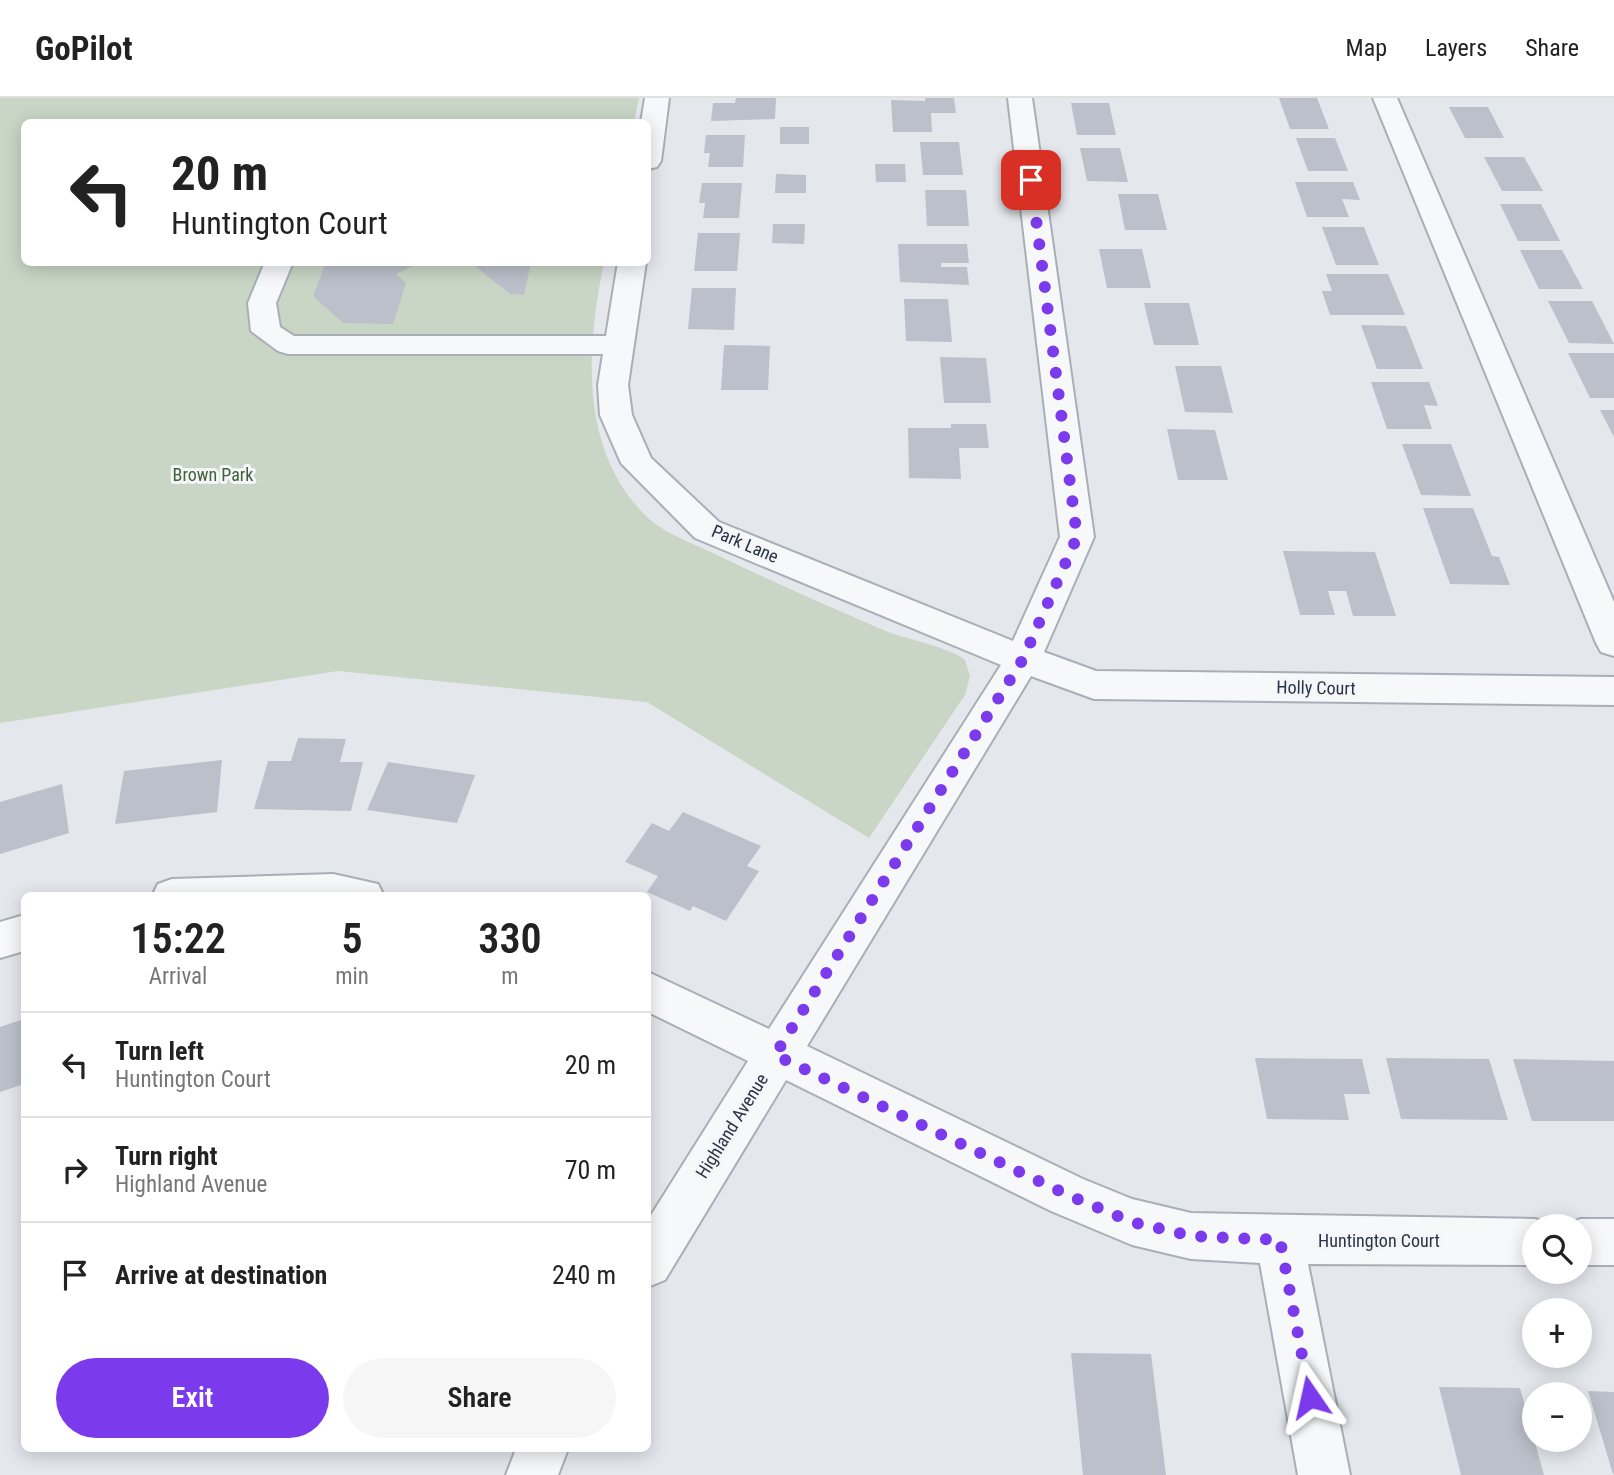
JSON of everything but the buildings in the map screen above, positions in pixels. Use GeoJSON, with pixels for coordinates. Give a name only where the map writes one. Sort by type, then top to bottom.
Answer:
{"type":"FeatureCollection","features":[{"type":"Feature","properties":{"kind":"street"},"geometry":{"type":"LineString","coordinates":[[651,120],[657,98]]}},
{"type":"Feature","properties":{"kind":"street","name":"Highland Avenue"},"geometry":{"type":"LineString","coordinates":[[651,1258],[1023,659],[1077,537],[1020,98]]}},
{"type":"Feature","properties":{"kind":"street"},"geometry":{"type":"LineString","coordinates":[[1385,98],[1614,643]]}},
{"type":"Feature","properties":{"kind":"street"},"geometry":{"type":"LineString","coordinates":[[277,266],[262,303],[266,331],[288,345],[618,345]]}},
{"type":"Feature","properties":{"kind":"street","name":"Park Lane"},"geometry":{"type":"LineString","coordinates":[[631,266],[613,385],[616,415],[637,463],[707,530],[1023,659]]}},
{"type":"Feature","properties":{"kind":"street","name":"Holly Court"},"geometry":{"type":"LineString","coordinates":[[1023,659],[1094,685],[1614,691]]}},
{"type":"Feature","properties":{"kind":"street"},"geometry":{"type":"LineString","coordinates":[[301,892],[339,892]]}},
{"type":"Feature","properties":{"kind":"street"},"geometry":{"type":"LineString","coordinates":[[0,940],[21,934]]}},
{"type":"Feature","properties":{"kind":"street","name":"Huntington Court"},"geometry":{"type":"LineString","coordinates":[[651,993],[1068,1195],[1132,1222],[1191,1236],[1280,1240],[1522,1242]]}},
{"type":"Feature","properties":{"kind":"street"},"geometry":{"type":"LineString","coordinates":[[1280,1240],[1324,1475]]}},
{"type":"Feature","properties":{"kind":"street"},"geometry":{"type":"LineString","coordinates":[[1592,1242],[1614,1242]]}},
{"type":"Feature","properties":{"kind":"street"},"geometry":{"type":"LineString","coordinates":[[532,1475],[541,1452]]}},
{"type":"Feature","properties":{"kind":"green space","name":"Brown Park"},"geometry":{"type":"Polygon","coordinates":[[[0,98],[639,98],[635,119],[21,119],[21,266],[603,266],[594,329],[593,397],[599,430],[609,461],[625,491],[647,517],[680,538],[799,593],[891,633],[947,650],[965,660],[970,676],[965,695],[869,838],[647,702],[338,671],[0,723],[0,98]]]}},
{"type":"Feature","properties":{"kind":"route"},"geometry":{"type":"LineString","coordinates":[[1031,180],[1077,537],[1023,659],[775,1055],[1068,1195],[1132,1222],[1191,1236],[1280,1240],[1310,1397]]}}]}
